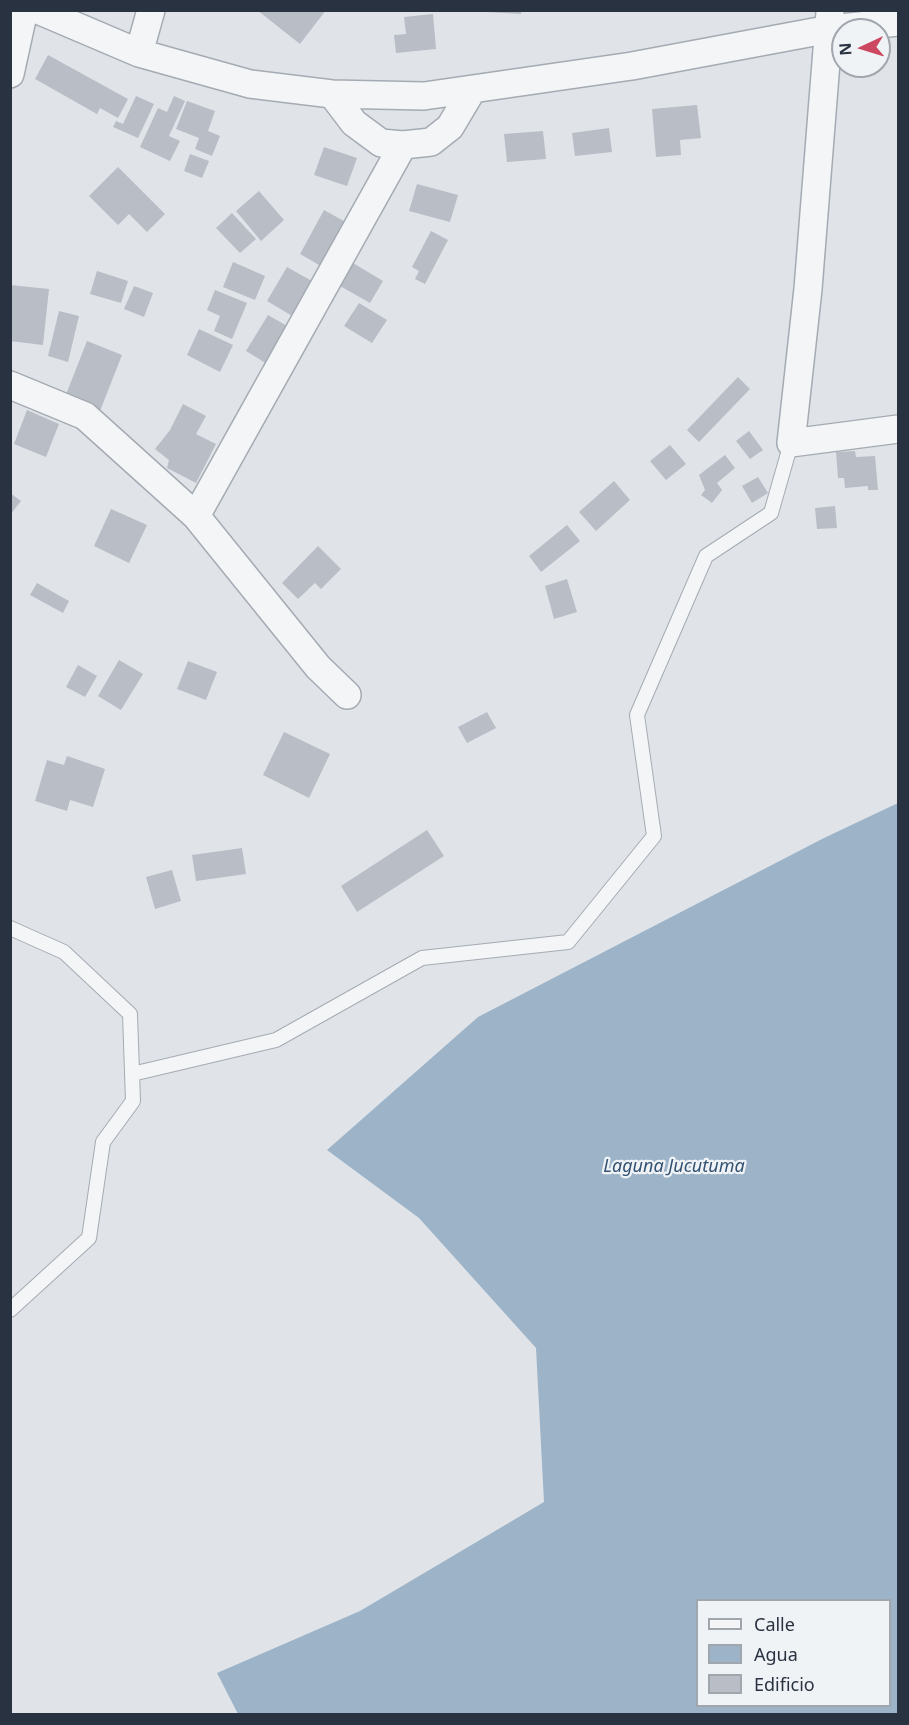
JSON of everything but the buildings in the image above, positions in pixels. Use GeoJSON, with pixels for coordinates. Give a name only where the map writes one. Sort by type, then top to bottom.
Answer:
{"type":"FeatureCollection","features":[{"type":"Feature","properties":{"kind":"street"},"geometry":{"type":"LineString","coordinates":[[10,74],[24,10]]}},
{"type":"Feature","properties":{"kind":"street"},"geometry":{"type":"LineString","coordinates":[[38,10],[139,53],[250,84],[332,94],[424,96],[632,66],[830,20],[898,22]]}},
{"type":"Feature","properties":{"kind":"street"},"geometry":{"type":"LineString","coordinates":[[139,53],[151,10]]}},
{"type":"Feature","properties":{"kind":"street"},"geometry":{"type":"LineString","coordinates":[[830,20],[808,289],[791,443],[898,429]]}},
{"type":"Feature","properties":{"kind":"street"},"geometry":{"type":"LineString","coordinates":[[332,94],[354,123],[381,143],[403,145],[431,142],[450,127],[472,90]]}},
{"type":"Feature","properties":{"kind":"street"},"geometry":{"type":"LineString","coordinates":[[196,516],[403,145]]}},
{"type":"Feature","properties":{"kind":"street"},"geometry":{"type":"LineString","coordinates":[[10,385],[86,416],[196,516],[318,667],[347,695]]}},
{"type":"Feature","properties":{"kind":"lane"},"geometry":{"type":"LineString","coordinates":[[132,1074],[276,1040],[422,958],[568,942],[654,836],[637,715],[706,556],[771,513],[791,443]]}},
{"type":"Feature","properties":{"kind":"lane"},"geometry":{"type":"LineString","coordinates":[[10,928],[64,952],[130,1014],[133,1101],[103,1142],[89,1238],[10,1310]]}},
{"type":"Feature","properties":{"kind":"water","name":"Laguna Jucutuma"},"geometry":{"type":"Polygon","coordinates":[[[898,803],[898,1714],[238,1714],[217,1673],[360,1611],[544,1502],[536,1348],[419,1218],[327,1150],[478,1017],[824,838],[898,803]]]}}]}
